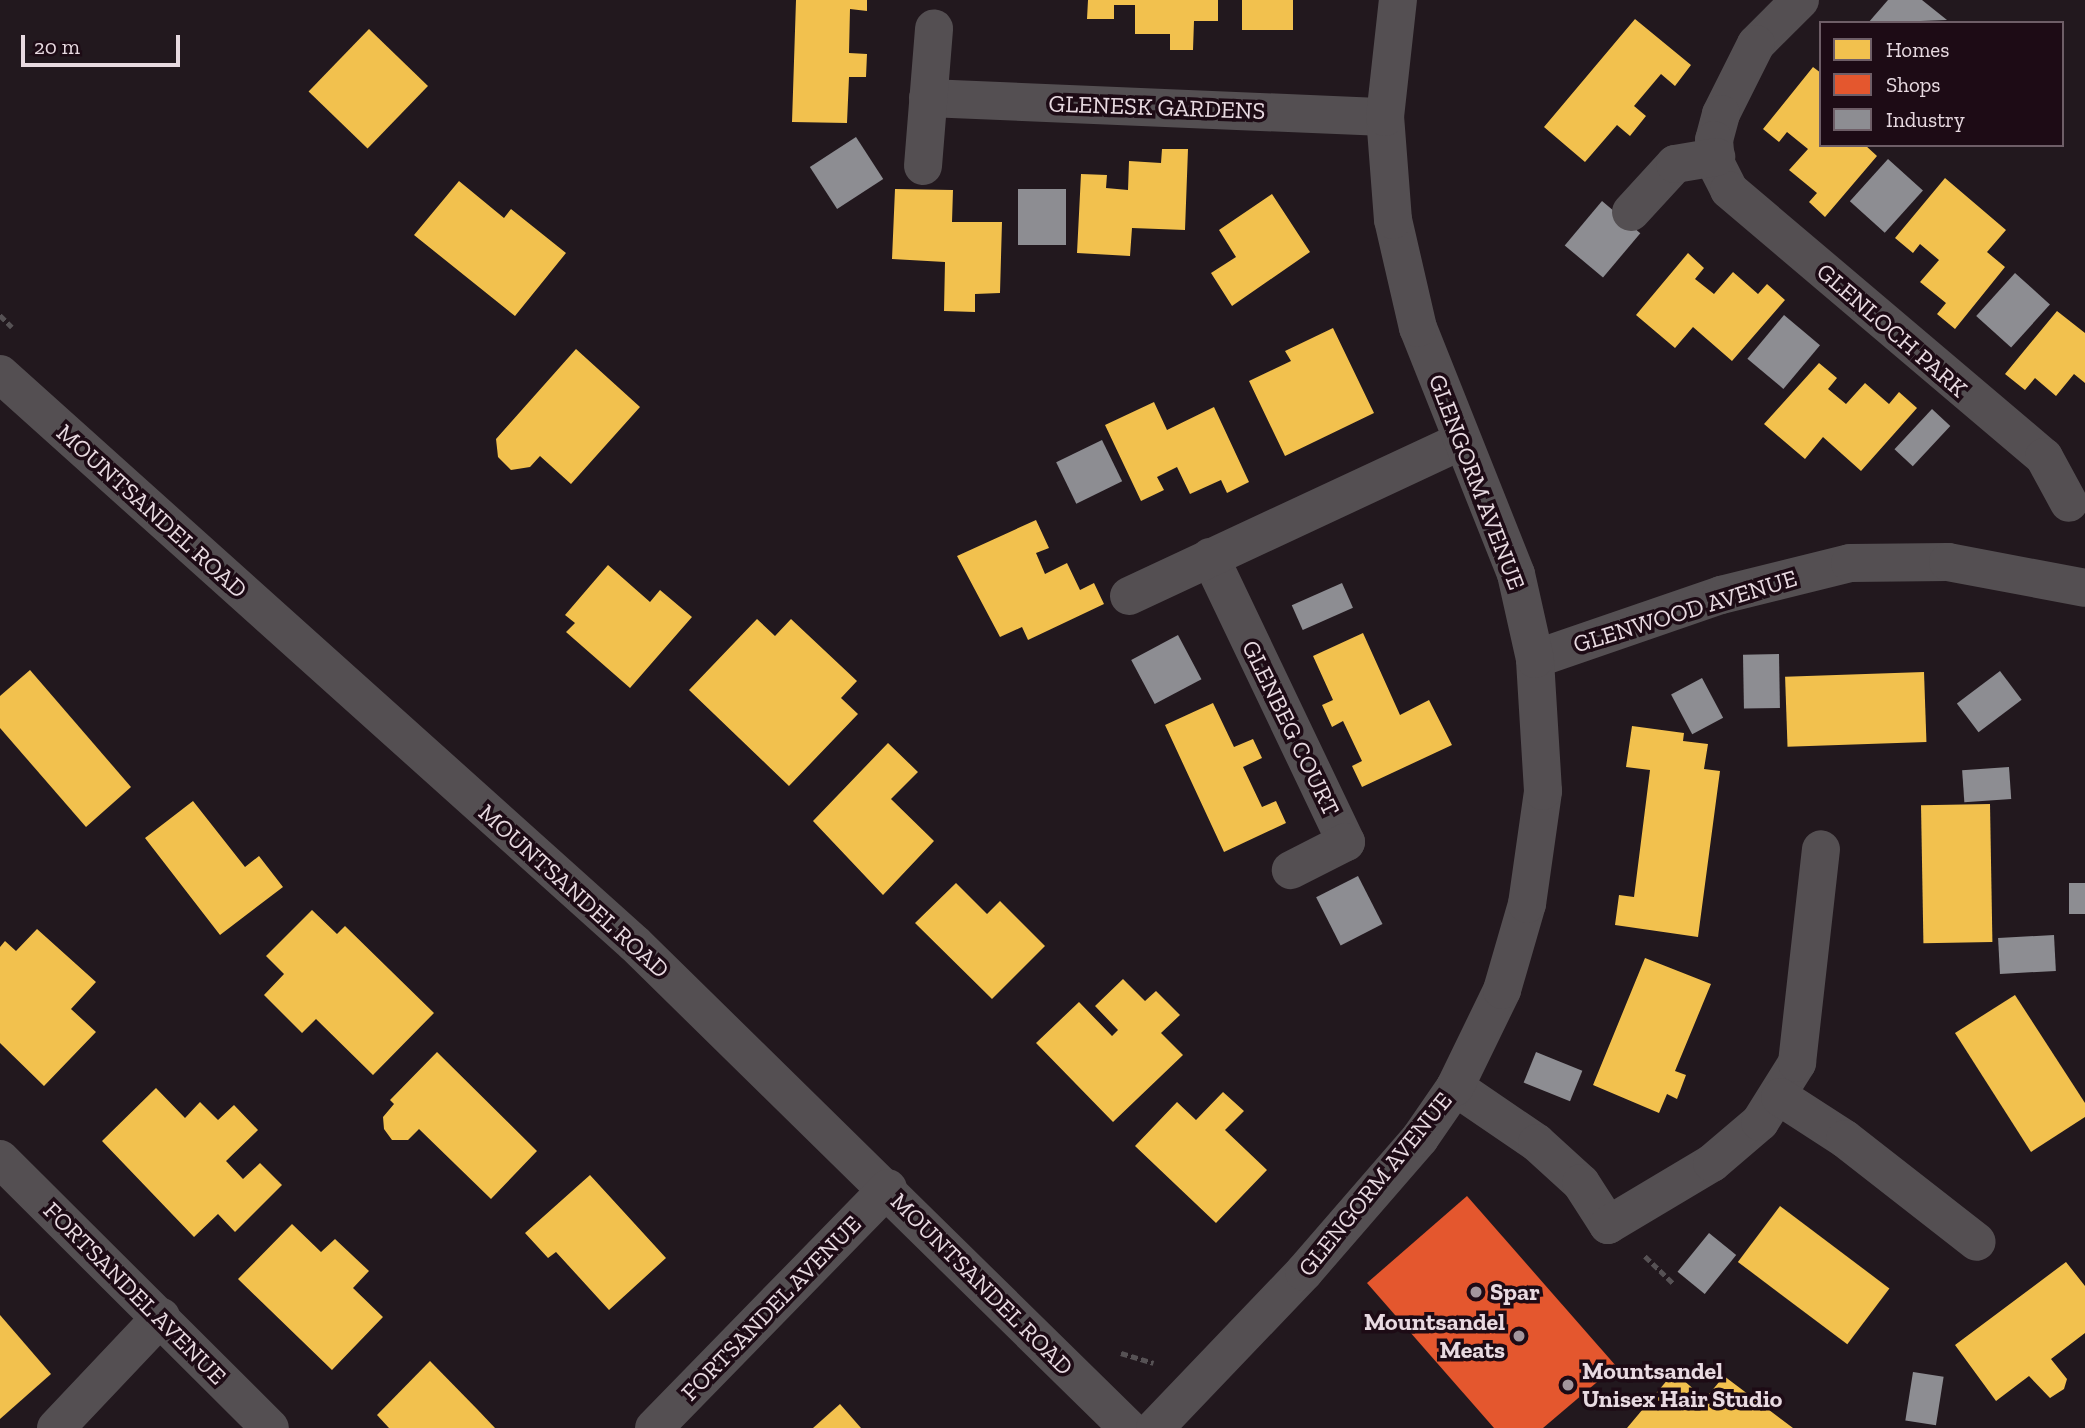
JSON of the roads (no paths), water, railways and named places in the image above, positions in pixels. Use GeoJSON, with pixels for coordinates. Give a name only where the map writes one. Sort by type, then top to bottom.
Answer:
{"type":"FeatureCollection","features":[{"type":"Feature","properties":{"kind":"street","name":"GLENGORM AVENUE"},"geometry":{"type":"LineString","coordinates":[[1155,1428],[1304,1272],[1419,1138],[1455,1087],[1502,990],[1527,904],[1543,791],[1535,659],[1516,574],[1418,328],[1393,220],[1385,117],[1398,0]]}},
{"type":"Feature","properties":{"kind":"street","name":"GLENLOCH PARK"},"geometry":{"type":"LineString","coordinates":[[1783,6],[1756,44],[1732,87],[1714,140],[1716,157],[1729,190],[2044,457],[2069,503]]}},
{"type":"Feature","properties":{"kind":"street"},"geometry":{"type":"LineString","coordinates":[[923,166],[934,28]]}},
{"type":"Feature","properties":{"kind":"street","name":"GLENESK GARDENS"},"geometry":{"type":"LineString","coordinates":[[928,98],[1385,117]]}},
{"type":"Feature","properties":{"kind":"street"},"geometry":{"type":"LineString","coordinates":[[1631,212],[1675,164],[1716,157]]}},
{"type":"Feature","properties":{"kind":"street","name":"MOUNTSANDEL ROAD"},"geometry":{"type":"LineString","coordinates":[[3,382],[635,944],[888,1188],[1128,1428]]}},
{"type":"Feature","properties":{"kind":"street"},"geometry":{"type":"LineString","coordinates":[[1129,596],[1462,441]]}},
{"type":"Feature","properties":{"kind":"street","name":"GLENBEG COURT"},"geometry":{"type":"LineString","coordinates":[[1210,557],[1346,842],[1291,870]]}},
{"type":"Feature","properties":{"kind":"street","name":"GLENWOOD AVENUE"},"geometry":{"type":"LineString","coordinates":[[1535,659],[1721,595],[1850,563],[1948,562],[2085,588]]}},
{"type":"Feature","properties":{"kind":"street"},"geometry":{"type":"LineString","coordinates":[[1455,1087],[1546,1151],[1581,1183],[1608,1225],[1712,1163],[1760,1122],[1780,1097],[1797,1063],[1821,849]]}},
{"type":"Feature","properties":{"kind":"street"},"geometry":{"type":"LineString","coordinates":[[1780,1097],[1845,1139],[1977,1242]]}},
{"type":"Feature","properties":{"kind":"street","name":"FORTSANDEL AVENUE"},"geometry":{"type":"LineString","coordinates":[[0,1159],[270,1428]]}},
{"type":"Feature","properties":{"kind":"street","name":"FORTSANDEL AVENUE"},"geometry":{"type":"LineString","coordinates":[[654,1428],[888,1188]]}},
{"type":"Feature","properties":{"kind":"street"},"geometry":{"type":"LineString","coordinates":[[56,1428],[161,1317]]}},
{"type":"Feature","properties":{"kind":"place","name":"Spar"},"geometry":{"type":"Point","coordinates":[1476,1292]}},
{"type":"Feature","properties":{"kind":"place","name":"Mountsandel Meats"},"geometry":{"type":"Point","coordinates":[1519,1336]}},
{"type":"Feature","properties":{"kind":"place","name":"Mountsandel Unisex Hair Studio"},"geometry":{"type":"Point","coordinates":[1568,1385]}}]}
